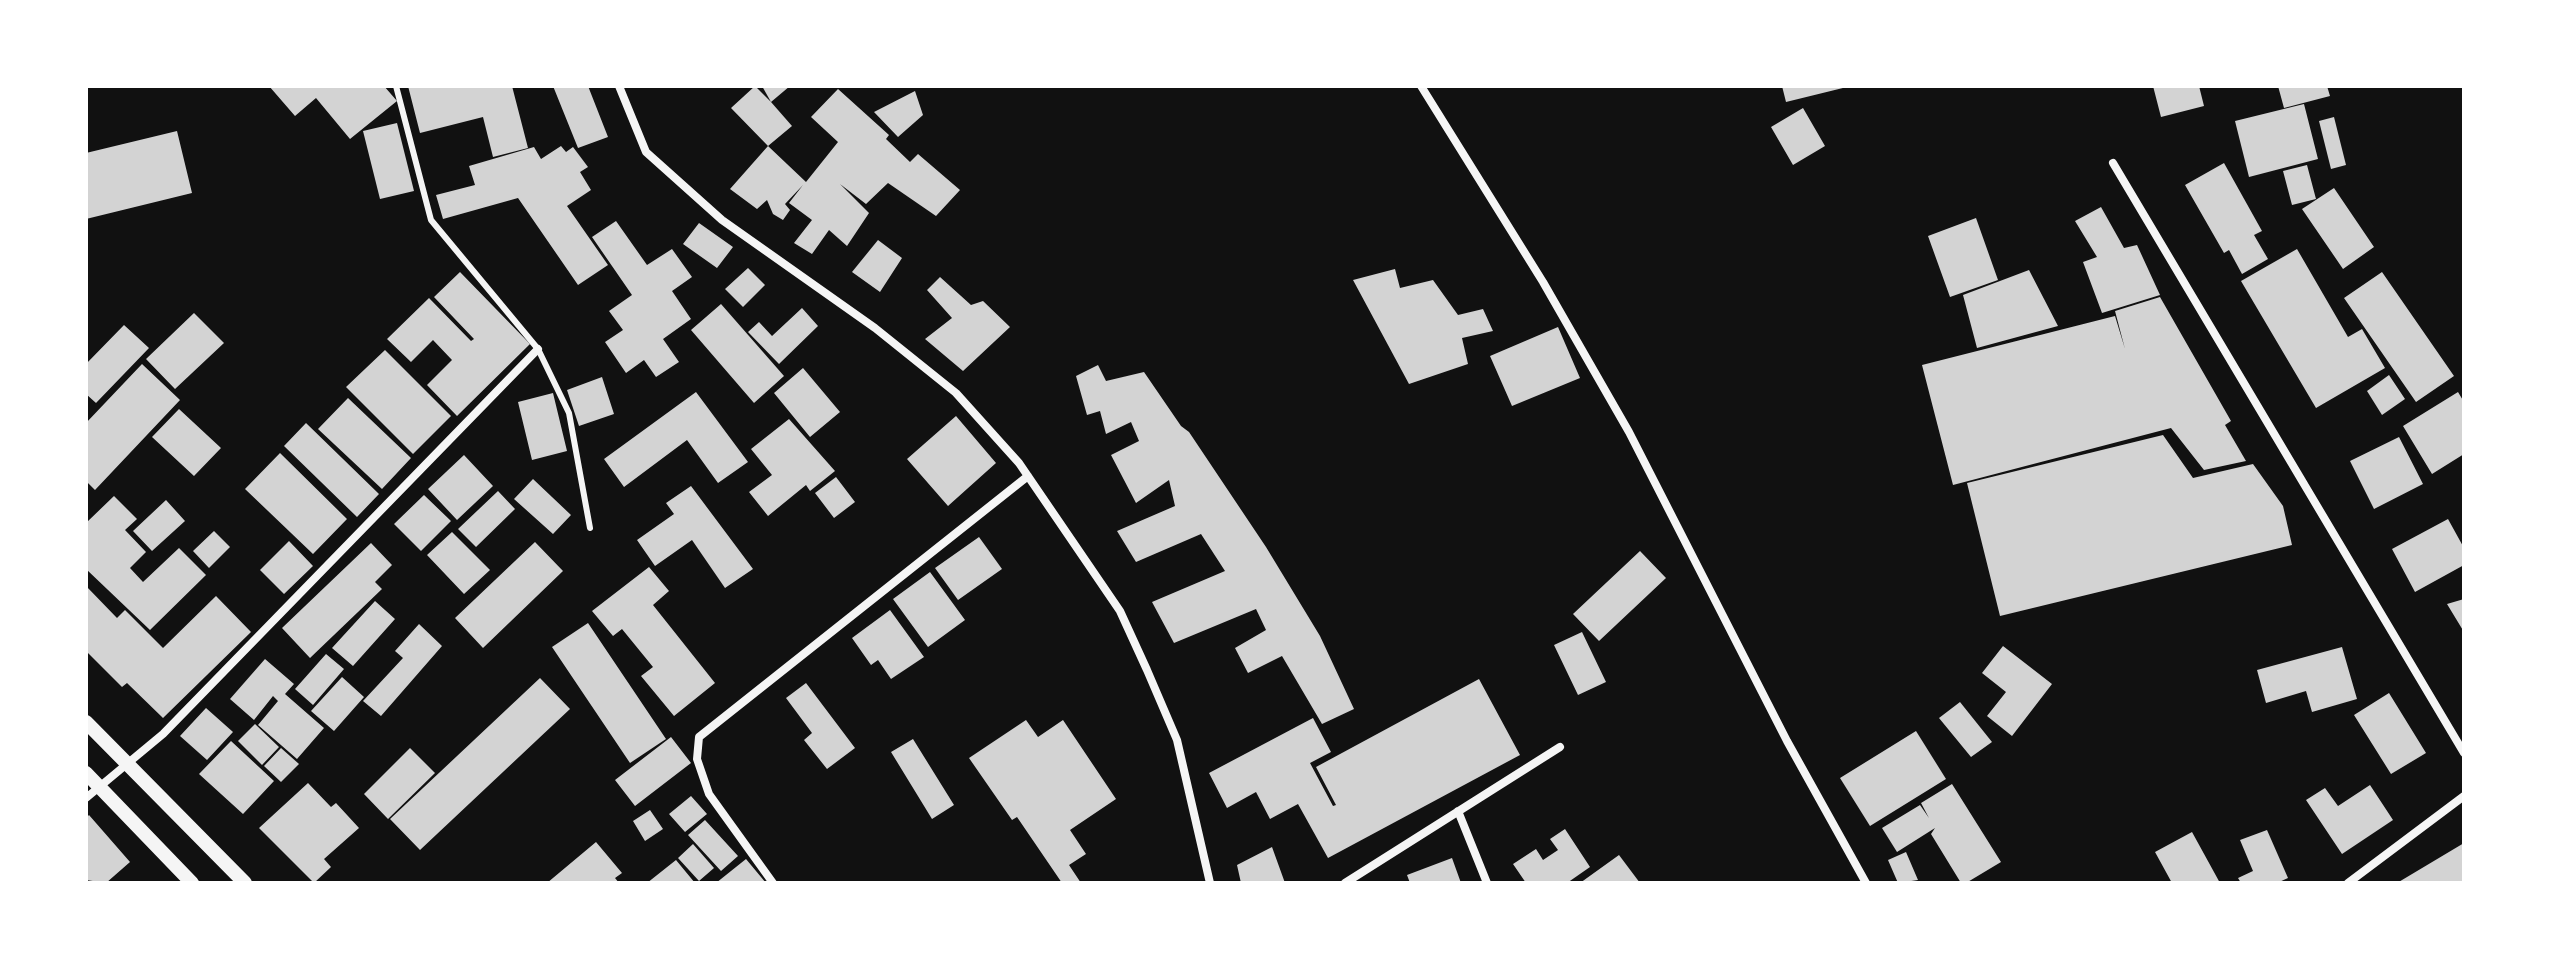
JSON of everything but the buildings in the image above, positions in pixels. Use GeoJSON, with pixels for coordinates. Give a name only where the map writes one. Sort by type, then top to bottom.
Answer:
{"type":"FeatureCollection","features":[{"type":"Feature","properties":{"kind":"street"},"geometry":{"type":"LineString","coordinates":[[619,86],[646,152],[722,220],[875,328],[956,393],[1028,476],[1120,611],[1147,670],[1177,740],[1210,883]]}},
{"type":"Feature","properties":{"kind":"street"},"geometry":{"type":"LineString","coordinates":[[1421,86],[1543,282],[1629,432],[1787,741],[1866,883]]}},
{"type":"Feature","properties":{"kind":"street"},"geometry":{"type":"LineString","coordinates":[[2113,163],[2464,753]]}},
{"type":"Feature","properties":{"kind":"street"},"geometry":{"type":"LineString","coordinates":[[86,798],[163,734],[538,349]]}},
{"type":"Feature","properties":{"kind":"street"},"geometry":{"type":"LineString","coordinates":[[773,883],[709,794],[697,759],[699,737],[1028,476]]}},
{"type":"Feature","properties":{"kind":"street"},"geometry":{"type":"LineString","coordinates":[[86,722],[245,883]]}},
{"type":"Feature","properties":{"kind":"street"},"geometry":{"type":"LineString","coordinates":[[1345,883],[1560,747]]}},
{"type":"Feature","properties":{"kind":"street"},"geometry":{"type":"LineString","coordinates":[[86,773],[192,883]]}},
{"type":"Feature","properties":{"kind":"street"},"geometry":{"type":"LineString","coordinates":[[2348,883],[2464,796]]}},
{"type":"Feature","properties":{"kind":"street"},"geometry":{"type":"LineString","coordinates":[[1458,811],[1487,883]]}},
{"type":"Feature","properties":{"kind":"lane"},"geometry":{"type":"LineString","coordinates":[[396,86],[431,220],[538,349],[569,413],[590,528]]}}]}
